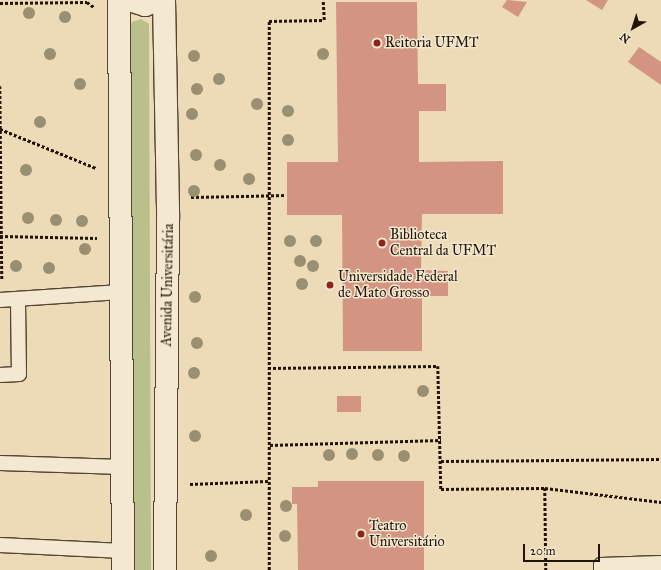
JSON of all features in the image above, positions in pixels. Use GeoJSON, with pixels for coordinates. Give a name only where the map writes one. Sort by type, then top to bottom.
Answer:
{"type":"FeatureCollection","features":[{"type":"Feature","properties":{"kind":"street"},"geometry":{"type":"LineString","coordinates":[[119,0],[123,560]]}},
{"type":"Feature","properties":{"kind":"street"},"geometry":{"type":"LineString","coordinates":[[129,0],[145,5],[158,0]]}},
{"type":"Feature","properties":{"kind":"street","name":"Avenida Universitária"},"geometry":{"type":"LineString","coordinates":[[164,0],[168,218],[165,570]]}},
{"type":"Feature","properties":{"kind":"lane"},"geometry":{"type":"LineString","coordinates":[[0,300],[121,292]]}},
{"type":"Feature","properties":{"kind":"lane"},"geometry":{"type":"LineString","coordinates":[[0,375],[19,374],[18,299]]}},
{"type":"Feature","properties":{"kind":"lane"},"geometry":{"type":"LineString","coordinates":[[0,463],[122,467]]}},
{"type":"Feature","properties":{"kind":"lane"},"geometry":{"type":"LineString","coordinates":[[0,545],[123,560]]}},
{"type":"Feature","properties":{"kind":"lane"},"geometry":{"type":"LineString","coordinates":[[601,570],[601,565],[661,563]]}},
{"type":"Feature","properties":{"kind":"path"},"geometry":{"type":"LineString","coordinates":[[269,570],[269,21],[324,20],[323,0]]}},
{"type":"Feature","properties":{"kind":"path"},"geometry":{"type":"LineString","coordinates":[[0,3],[87,2],[98,11]]}},
{"type":"Feature","properties":{"kind":"path"},"geometry":{"type":"LineString","coordinates":[[0,86],[2,282]]}},
{"type":"Feature","properties":{"kind":"path"},"geometry":{"type":"LineString","coordinates":[[1,129],[99,169],[98,162]]}},
{"type":"Feature","properties":{"kind":"path"},"geometry":{"type":"LineString","coordinates":[[189,197],[286,195]]}},
{"type":"Feature","properties":{"kind":"path"},"geometry":{"type":"LineString","coordinates":[[98,230],[99,245]]}},
{"type":"Feature","properties":{"kind":"path"},"geometry":{"type":"LineString","coordinates":[[1,236],[98,238]]}},
{"type":"Feature","properties":{"kind":"path"},"geometry":{"type":"LineString","coordinates":[[268,368],[438,366],[441,489],[544,488],[661,502]]}},
{"type":"Feature","properties":{"kind":"path"},"geometry":{"type":"LineString","coordinates":[[270,445],[441,440]]}},
{"type":"Feature","properties":{"kind":"path"},"geometry":{"type":"LineString","coordinates":[[441,461],[661,459]]}},
{"type":"Feature","properties":{"kind":"path"},"geometry":{"type":"LineString","coordinates":[[166,486],[268,481]]}},
{"type":"Feature","properties":{"kind":"path"},"geometry":{"type":"LineString","coordinates":[[544,488],[546,570]]}},
{"type":"Feature","properties":{"kind":"green space"},"geometry":{"type":"Polygon","coordinates":[[[141,19],[149,24],[151,570],[133,570],[130,27],[132,22],[141,19]]]}},
{"type":"Feature","properties":{"kind":"building"},"geometry":{"type":"Polygon","coordinates":[[[507,0],[527,2],[518,17],[502,7],[507,0]]]}},
{"type":"Feature","properties":{"kind":"building"},"geometry":{"type":"Polygon","coordinates":[[[586,0],[608,0],[602,10],[586,0]]]}},
{"type":"Feature","properties":{"kind":"building","name":"Biblioteca Central da UFMT"},"geometry":{"type":"Polygon","coordinates":[[[336,2],[417,2],[418,84],[446,84],[446,111],[419,111],[419,162],[503,161],[503,214],[422,214],[421,270],[448,271],[448,296],[422,296],[422,351],[343,351],[342,215],[287,215],[287,162],[338,162],[336,2]]]}},
{"type":"Feature","properties":{"kind":"building"},"geometry":{"type":"Polygon","coordinates":[[[639,47],[661,62],[661,85],[628,62],[639,47]]]}},
{"type":"Feature","properties":{"kind":"building"},"geometry":{"type":"Polygon","coordinates":[[[337,396],[361,396],[361,412],[337,412],[337,396]]]}},
{"type":"Feature","properties":{"kind":"building","name":"Teatro Universitário"},"geometry":{"type":"Polygon","coordinates":[[[318,481],[424,481],[424,570],[298,570],[297,504],[292,504],[292,487],[318,487],[318,481]]]}},
{"type":"Feature","properties":{"kind":"place","name":"Reitoria UFMT"},"geometry":{"type":"Point","coordinates":[377,43]}},
{"type":"Feature","properties":{"kind":"place","name":"Biblioteca Central da UFMT"},"geometry":{"type":"Point","coordinates":[382,243]}},
{"type":"Feature","properties":{"kind":"place","name":"Universidade Federal de Mato Grosso"},"geometry":{"type":"Point","coordinates":[330,285]}},
{"type":"Feature","properties":{"kind":"place","name":"Teatro Universitário"},"geometry":{"type":"Point","coordinates":[361,534]}}]}
